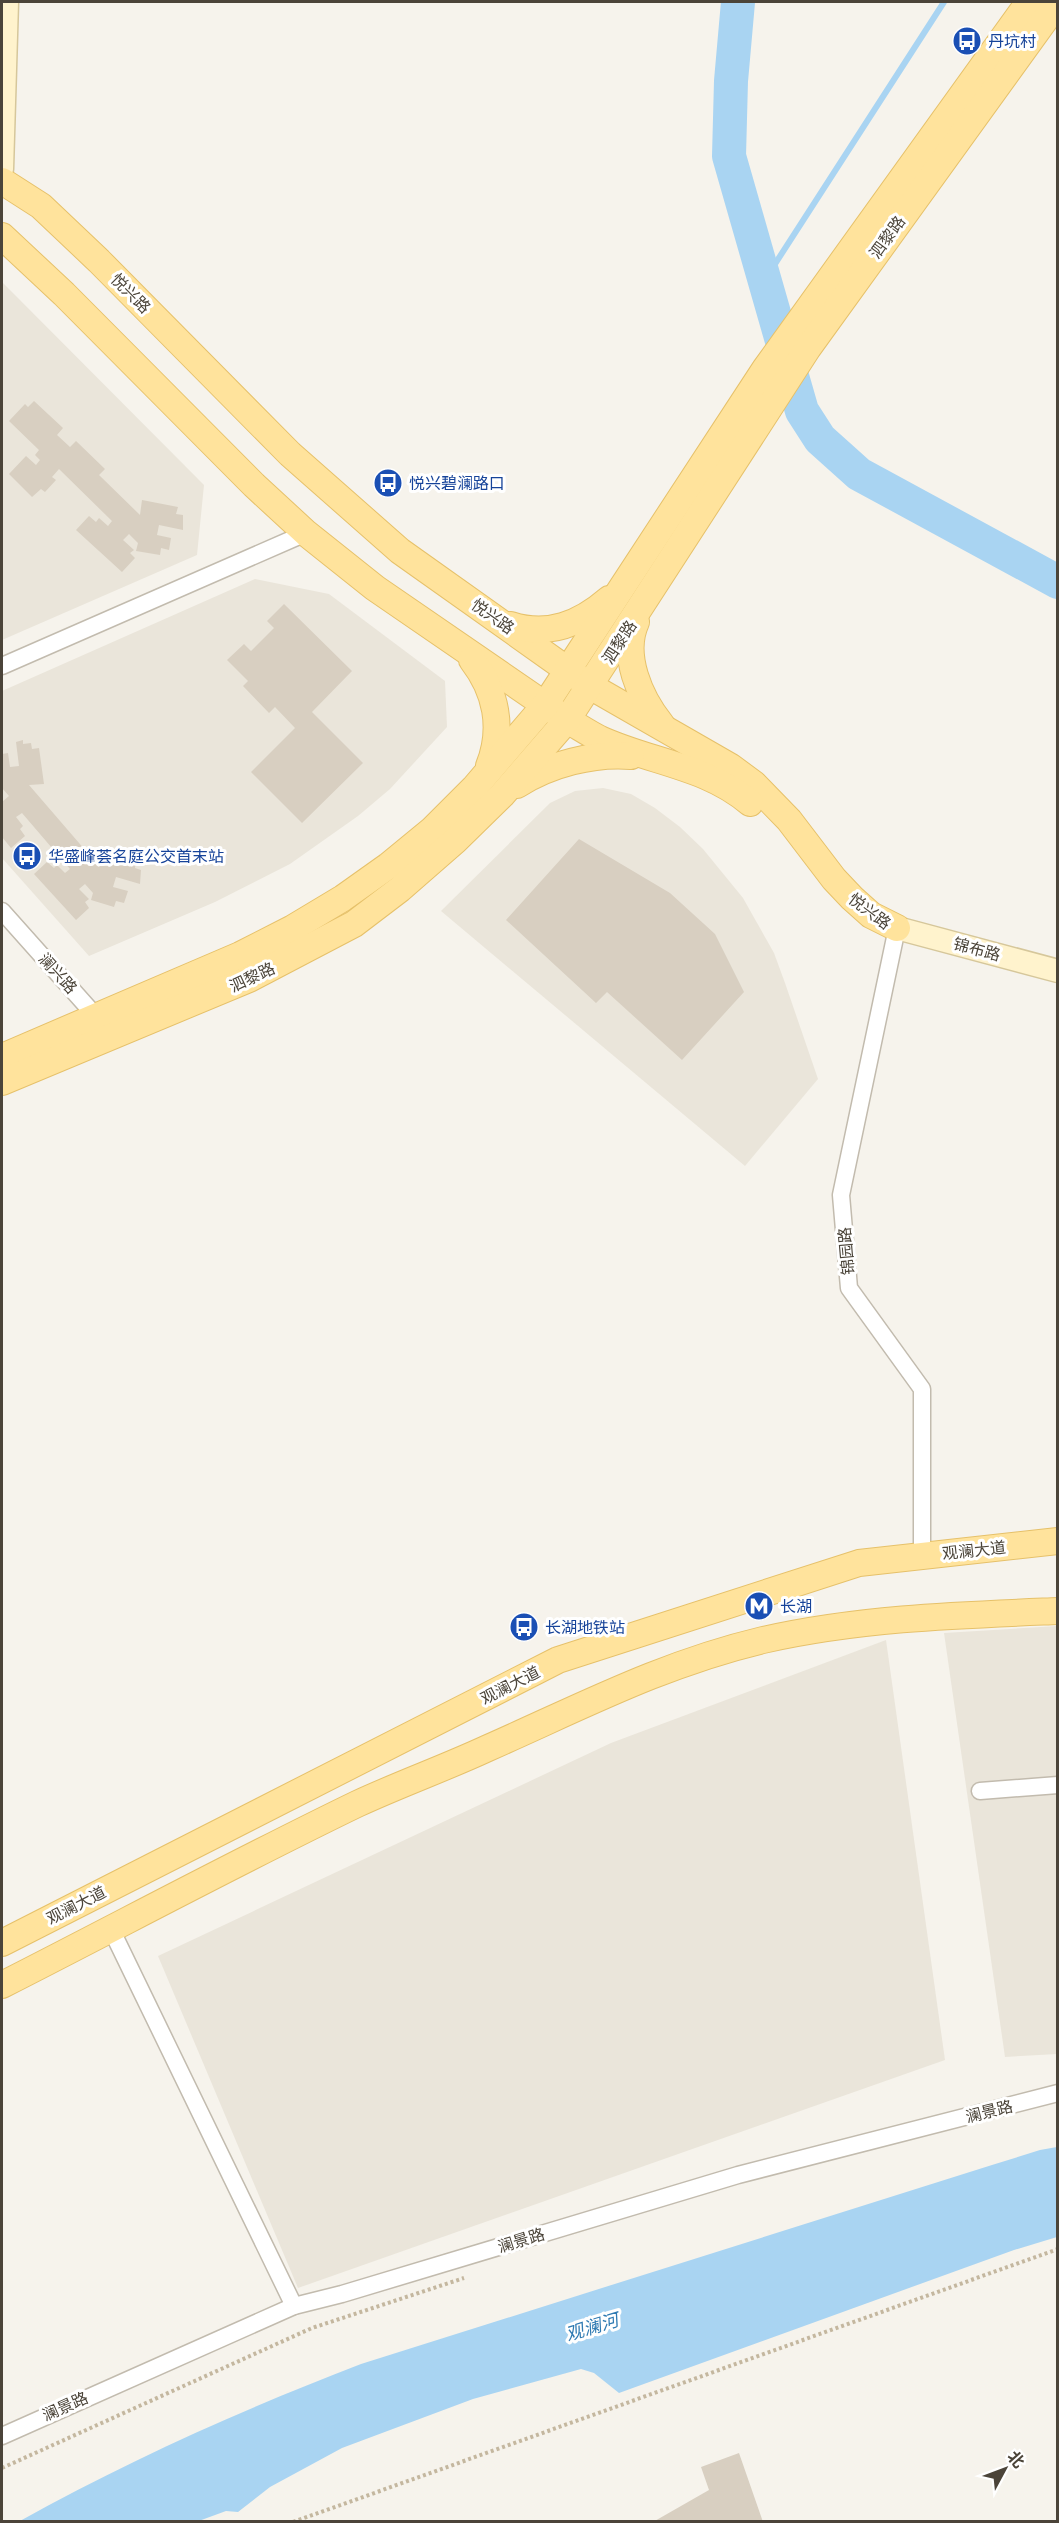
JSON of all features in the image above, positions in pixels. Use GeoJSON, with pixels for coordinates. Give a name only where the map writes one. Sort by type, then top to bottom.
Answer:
{"type":"FeatureCollection","features":[{"type":"Feature","properties":{"kind":"main road"},"geometry":{"type":"LineString","coordinates":[[2,169],[7,2]]}},
{"type":"Feature","properties":{"kind":"main road","name":"泗黎路"},"geometry":{"type":"LineString","coordinates":[[2,1057],[240,955],[293,928],[343,898],[433,830],[546,705],[765,369],[1029,2]]}},
{"type":"Feature","properties":{"kind":"main road","name":"泗黎路"},"geometry":{"type":"LineString","coordinates":[[2,1082],[249,979],[354,924],[416,875],[502,795],[567,720],[773,399],[1058,2]]}},
{"type":"Feature","properties":{"kind":"main road","name":"悦兴路"},"geometry":{"type":"LineString","coordinates":[[2,181],[41,206],[99,261],[290,454],[400,551],[590,686],[731,767],[754,784],[789,820],[834,879],[852,898],[871,915],[897,928]]}},
{"type":"Feature","properties":{"kind":"main road","name":"悦兴路"},"geometry":{"type":"LineString","coordinates":[[2,236],[64,294],[254,485],[306,533],[375,588],[567,720],[600,739],[697,771],[724,783],[770,820],[849,912],[865,924],[879,930],[887,931],[897,928]]}},
{"type":"Feature","properties":{"kind":"main road"},"geometry":{"type":"LineString","coordinates":[[501,622],[523,629],[543,630],[575,623],[606,601],[627,582]]}},
{"type":"Feature","properties":{"kind":"main road"},"geometry":{"type":"LineString","coordinates":[[644,603],[633,628],[632,647],[639,687],[648,707],[662,725],[681,739]]}},
{"type":"Feature","properties":{"kind":"main road"},"geometry":{"type":"LineString","coordinates":[[462,648],[479,669],[490,689],[496,710],[495,743],[486,774]]}},
{"type":"Feature","properties":{"kind":"main road"},"geometry":{"type":"LineString","coordinates":[[502,795],[547,770],[572,762],[598,757],[654,758]]}},
{"type":"Feature","properties":{"kind":"main road","name":"锦布路"},"geometry":{"type":"LineString","coordinates":[[897,928],[1058,971]]}},
{"type":"Feature","properties":{"kind":"main road","name":"观澜大道"},"geometry":{"type":"LineString","coordinates":[[2,1943],[558,1660],[859,1563],[1058,1540]]}},
{"type":"Feature","properties":{"kind":"main road"},"geometry":{"type":"LineString","coordinates":[[2,1985],[359,1803],[449,1766],[634,1681],[697,1659],[762,1641],[826,1627],[896,1619],[1058,1611]]}},
{"type":"Feature","properties":{"kind":"street"},"geometry":{"type":"LineString","coordinates":[[2,666],[306,533]]}},
{"type":"Feature","properties":{"kind":"street","name":"澜兴路"},"geometry":{"type":"LineString","coordinates":[[2,910],[114,1036]]}},
{"type":"Feature","properties":{"kind":"street","name":"锦园路"},"geometry":{"type":"LineString","coordinates":[[897,928],[841,1195],[849,1288],[922,1389],[922,1556]]}},
{"type":"Feature","properties":{"kind":"street"},"geometry":{"type":"LineString","coordinates":[[980,1791],[1058,1785]]}},
{"type":"Feature","properties":{"kind":"street"},"geometry":{"type":"LineString","coordinates":[[111,1929],[294,2306]]}},
{"type":"Feature","properties":{"kind":"street","name":"澜景路"},"geometry":{"type":"LineString","coordinates":[[3,2430],[294,2306],[738,2175],[1058,2093]]}},
{"type":"Feature","properties":{"kind":"path"},"geometry":{"type":"LineString","coordinates":[[292,2522],[1058,2249]]}},
{"type":"Feature","properties":{"kind":"path"},"geometry":{"type":"LineString","coordinates":[[2,2468],[312,2328],[468,2277]]}},
{"type":"Feature","properties":{"kind":"shaded area"},"geometry":{"type":"Polygon","coordinates":[[[2,282],[204,485],[197,555],[2,640],[2,282]]]}},
{"type":"Feature","properties":{"kind":"shaded area"},"geometry":{"type":"Polygon","coordinates":[[[255,579],[329,594],[445,681],[447,727],[390,789],[358,816],[290,864],[215,902],[89,956],[2,858],[2,691],[255,579]]]}},
{"type":"Feature","properties":{"kind":"shaded area"},"geometry":{"type":"Polygon","coordinates":[[[603,788],[631,794],[655,808],[703,849],[743,898],[774,953],[818,1079],[745,1166],[441,911],[550,803],[575,791],[603,788]]]}},
{"type":"Feature","properties":{"kind":"shaded area"},"geometry":{"type":"Polygon","coordinates":[[[1057,1626],[1057,2054],[1005,2057],[944,1633],[1057,1626]]]}},
{"type":"Feature","properties":{"kind":"shaded area"},"geometry":{"type":"Polygon","coordinates":[[[886,1640],[945,2060],[298,2288],[158,1956],[611,1743],[886,1640]]]}},
{"type":"Feature","properties":{"kind":"water","name":"观澜河"},"geometry":{"type":"Polygon","coordinates":[[[1057,2147],[1057,2237],[1014,2250],[619,2393],[594,2373],[581,2369],[473,2399],[342,2448],[270,2487],[238,2512],[226,2511],[196,2522],[20,2521],[187,2436],[361,2364],[1040,2150],[1057,2147]]]}},
{"type":"Feature","properties":{"kind":"building"},"geometry":{"type":"Polygon","coordinates":[[[34,401],[63,428],[57,435],[70,447],[76,441],[105,469],[99,475],[140,515],[142,500],[178,507],[176,514],[183,515],[183,530],[159,525],[157,535],[171,538],[169,550],[161,548],[160,555],[136,551],[138,543],[129,534],[123,540],[134,550],[130,553],[135,558],[122,572],[76,530],[89,516],[96,522],[99,518],[108,526],[112,521],[59,469],[52,477],[56,480],[45,492],[41,489],[32,497],[9,474],[26,456],[36,465],[40,460],[35,455],[39,450],[9,421],[25,404],[28,407],[34,401]]]}},
{"type":"Feature","properties":{"kind":"building"},"geometry":{"type":"Polygon","coordinates":[[[284,604],[352,671],[312,712],[363,763],[302,823],[251,772],[295,728],[275,707],[269,713],[243,686],[248,681],[227,660],[244,644],[251,651],[274,628],[267,621],[284,604]]]}},
{"type":"Feature","properties":{"kind":"building"},"geometry":{"type":"Polygon","coordinates":[[[23,740],[23,744],[31,743],[32,749],[39,748],[44,784],[29,785],[98,865],[102,851],[136,861],[135,868],[141,870],[140,884],[116,877],[113,887],[128,891],[124,903],[116,901],[114,907],[91,900],[93,893],[85,884],[79,889],[89,899],[85,902],[89,908],[76,920],[34,874],[47,862],[54,868],[57,865],[65,873],[70,869],[22,813],[16,817],[23,826],[20,829],[25,836],[11,848],[2,837],[2,802],[9,796],[2,788],[2,754],[8,753],[10,767],[19,766],[16,742],[23,740]]]}},
{"type":"Feature","properties":{"kind":"building"},"geometry":{"type":"Polygon","coordinates":[[[579,839],[670,893],[715,934],[744,992],[682,1060],[607,992],[596,1003],[506,920],[579,839]]]}},
{"type":"Feature","properties":{"kind":"building"},"geometry":{"type":"Polygon","coordinates":[[[739,2453],[763,2522],[653,2522],[709,2490],[701,2467],[739,2453]]]}},
{"type":"Feature","properties":{"kind":"waterway"},"geometry":{"type":"LineString","coordinates":[[738,2],[731,81],[729,156],[802,411],[820,439],[859,474],[1058,582]]}},
{"type":"Feature","properties":{"kind":"waterway"},"geometry":{"type":"LineString","coordinates":[[764,281],[944,2]]}},
{"type":"Feature","properties":{"kind":"place","name":"丹坑村"},"geometry":{"type":"Point","coordinates":[967,41]}},
{"type":"Feature","properties":{"kind":"place","name":"悦兴碧澜路口"},"geometry":{"type":"Point","coordinates":[388,483]}},
{"type":"Feature","properties":{"kind":"place","name":"华盛峰荟名庭公交首末站"},"geometry":{"type":"Point","coordinates":[27,856]}},
{"type":"Feature","properties":{"kind":"place","name":"长湖"},"geometry":{"type":"Point","coordinates":[759,1606]}},
{"type":"Feature","properties":{"kind":"place","name":"长湖地铁站"},"geometry":{"type":"Point","coordinates":[524,1627]}}]}
